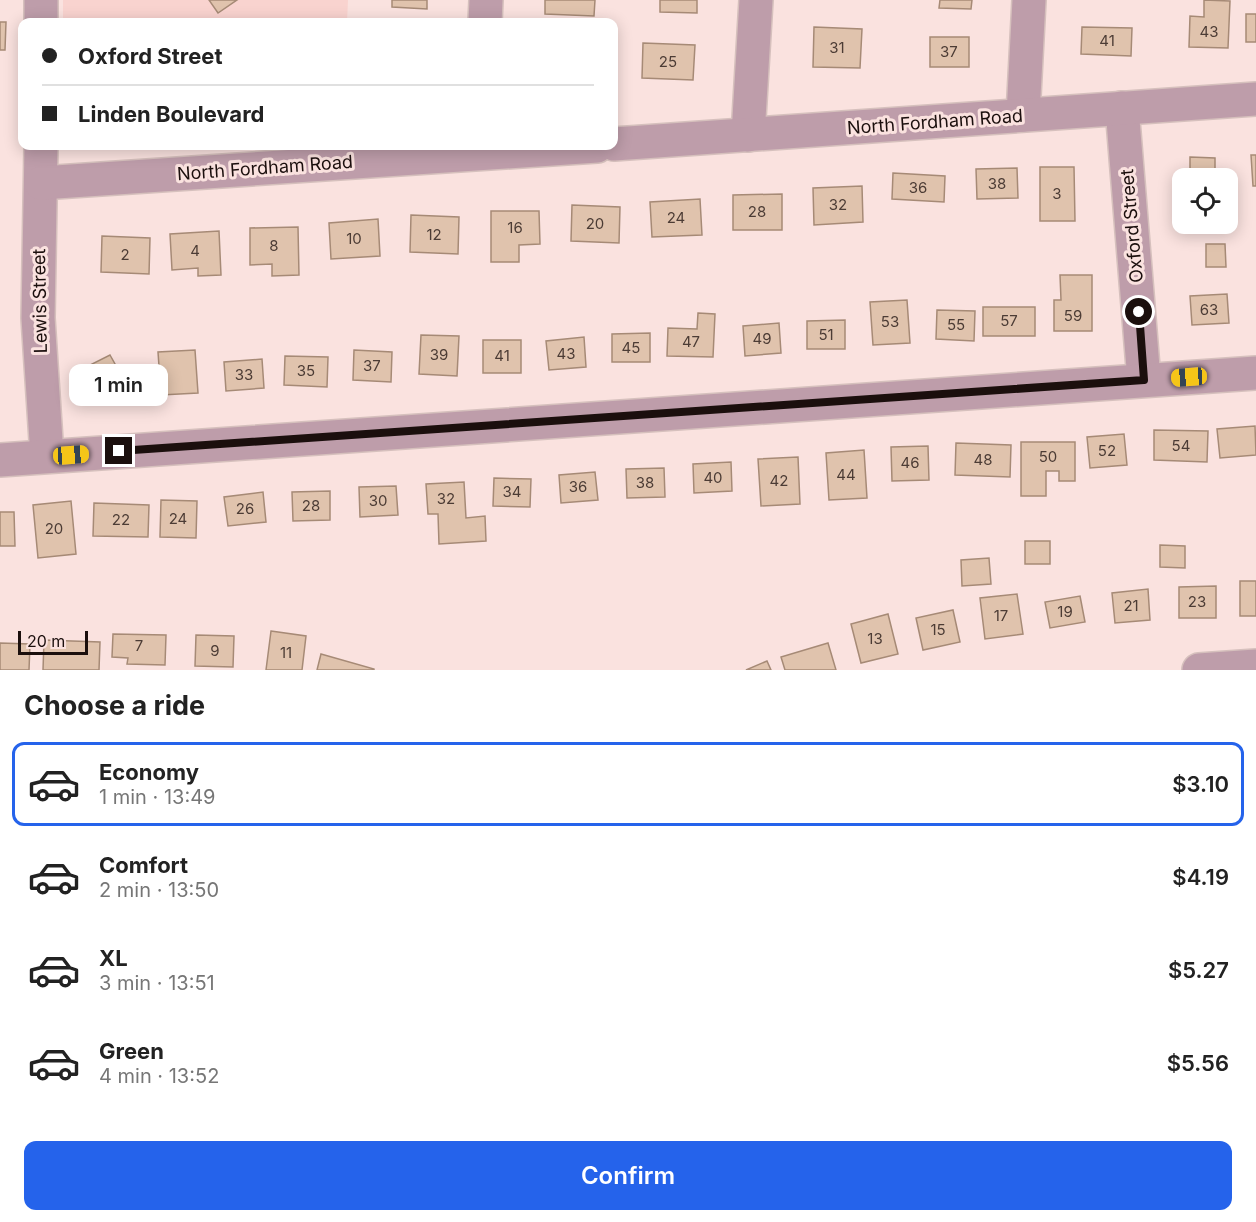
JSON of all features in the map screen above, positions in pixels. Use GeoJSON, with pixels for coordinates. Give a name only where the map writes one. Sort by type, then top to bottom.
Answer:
{"type":"FeatureCollection","features":[{"type":"Feature","properties":{"kind":"street"},"geometry":{"type":"LineString","coordinates":[[41,0],[41,18]]}},
{"type":"Feature","properties":{"kind":"street"},"geometry":{"type":"LineString","coordinates":[[485,18],[486,0]]}},
{"type":"Feature","properties":{"kind":"street"},"geometry":{"type":"LineString","coordinates":[[748,135],[756,0]]}},
{"type":"Feature","properties":{"kind":"street"},"geometry":{"type":"LineString","coordinates":[[1023,115],[1029,0]]}},
{"type":"Feature","properties":{"kind":"street","name":"North Fordham Road"},"geometry":{"type":"LineString","coordinates":[[618,144],[1256,99]]}},
{"type":"Feature","properties":{"kind":"street","name":"Oxford Street"},"geometry":{"type":"LineString","coordinates":[[1122,108],[1144,380]]}},
{"type":"Feature","properties":{"kind":"street","name":"Lewis Street"},"geometry":{"type":"LineString","coordinates":[[41,150],[38,318],[47,456]]}},
{"type":"Feature","properties":{"kind":"street","name":"North Fordham Road"},"geometry":{"type":"LineString","coordinates":[[41,183],[465,150]]}},
{"type":"Feature","properties":{"kind":"street"},"geometry":{"type":"LineString","coordinates":[[0,460],[1256,373]]}},
{"type":"Feature","properties":{"kind":"street"},"geometry":{"type":"LineString","coordinates":[[1199,670],[1256,666]]}},
{"type":"Feature","properties":{"kind":"shaded area"},"geometry":{"type":"Polygon","coordinates":[[[63,0],[348,0],[347,18],[63,18],[63,0]]]}},
{"type":"Feature","properties":{"kind":"building"},"geometry":{"type":"Polygon","coordinates":[[[209,0],[237,0],[218,13],[209,0]]]}},
{"type":"Feature","properties":{"kind":"building"},"geometry":{"type":"Polygon","coordinates":[[[392,0],[427,0],[427,9],[392,7],[392,0]]]}},
{"type":"Feature","properties":{"kind":"building"},"geometry":{"type":"Polygon","coordinates":[[[545,0],[595,0],[594,16],[545,14],[545,0]]]}},
{"type":"Feature","properties":{"kind":"building"},"geometry":{"type":"Polygon","coordinates":[[[660,0],[697,0],[697,13],[660,12],[660,0]]]}},
{"type":"Feature","properties":{"kind":"building"},"geometry":{"type":"Polygon","coordinates":[[[940,0],[972,0],[971,9],[939,8],[940,0]]]}},
{"type":"Feature","properties":{"kind":"building"},"geometry":{"type":"Polygon","coordinates":[[[1204,0],[1230,1],[1228,48],[1189,47],[1190,16],[1204,17],[1204,0]]]}},
{"type":"Feature","properties":{"kind":"building"},"geometry":{"type":"Polygon","coordinates":[[[1246,14],[1256,14],[1256,42],[1246,42],[1246,14]]]}},
{"type":"Feature","properties":{"kind":"building"},"geometry":{"type":"Polygon","coordinates":[[[0,22],[6,22],[5,50],[0,50],[0,22]]]}},
{"type":"Feature","properties":{"kind":"building"},"geometry":{"type":"Polygon","coordinates":[[[814,27],[862,29],[860,68],[813,67],[814,27]]]}},
{"type":"Feature","properties":{"kind":"building"},"geometry":{"type":"Polygon","coordinates":[[[1082,27],[1132,28],[1131,56],[1081,54],[1082,27]]]}},
{"type":"Feature","properties":{"kind":"building"},"geometry":{"type":"Polygon","coordinates":[[[930,37],[969,37],[969,67],[930,67],[930,37]]]}},
{"type":"Feature","properties":{"kind":"building"},"geometry":{"type":"Polygon","coordinates":[[[643,43],[695,45],[693,80],[642,78],[643,43]]]}},
{"type":"Feature","properties":{"kind":"building"},"geometry":{"type":"Polygon","coordinates":[[[1251,155],[1256,155],[1256,186],[1253,186],[1251,155]]]}},
{"type":"Feature","properties":{"kind":"building"},"geometry":{"type":"Polygon","coordinates":[[[1190,157],[1215,158],[1215,168],[1190,168],[1190,157]]]}},
{"type":"Feature","properties":{"kind":"building"},"geometry":{"type":"Polygon","coordinates":[[[1040,167],[1074,167],[1075,221],[1040,221],[1040,167]]]}},
{"type":"Feature","properties":{"kind":"building"},"geometry":{"type":"Polygon","coordinates":[[[1017,168],[1018,198],[977,199],[976,169],[1017,168]]]}},
{"type":"Feature","properties":{"kind":"building"},"geometry":{"type":"Polygon","coordinates":[[[893,173],[945,176],[944,202],[892,199],[893,173]]]}},
{"type":"Feature","properties":{"kind":"building"},"geometry":{"type":"Polygon","coordinates":[[[862,186],[863,222],[814,225],[813,188],[862,186]]]}},
{"type":"Feature","properties":{"kind":"building"},"geometry":{"type":"Polygon","coordinates":[[[782,194],[782,230],[733,230],[733,195],[782,194]]]}},
{"type":"Feature","properties":{"kind":"building"},"geometry":{"type":"Polygon","coordinates":[[[700,199],[702,235],[652,237],[650,202],[700,199]]]}},
{"type":"Feature","properties":{"kind":"building"},"geometry":{"type":"Polygon","coordinates":[[[572,205],[620,207],[619,243],[571,241],[572,205]]]}},
{"type":"Feature","properties":{"kind":"building"},"geometry":{"type":"Polygon","coordinates":[[[491,211],[539,211],[540,244],[519,245],[519,262],[491,262],[491,211]]]}},
{"type":"Feature","properties":{"kind":"building"},"geometry":{"type":"Polygon","coordinates":[[[411,215],[459,217],[458,254],[410,252],[411,215]]]}},
{"type":"Feature","properties":{"kind":"building"},"geometry":{"type":"Polygon","coordinates":[[[378,219],[380,256],[331,259],[329,223],[378,219]]]}},
{"type":"Feature","properties":{"kind":"building"},"geometry":{"type":"Polygon","coordinates":[[[298,227],[299,275],[272,276],[272,264],[250,265],[250,228],[298,227]]]}},
{"type":"Feature","properties":{"kind":"building"},"geometry":{"type":"Polygon","coordinates":[[[219,231],[221,275],[198,276],[198,268],[172,270],[170,234],[219,231]]]}},
{"type":"Feature","properties":{"kind":"building"},"geometry":{"type":"Polygon","coordinates":[[[102,236],[150,238],[149,274],[101,272],[102,236]]]}},
{"type":"Feature","properties":{"kind":"building"},"geometry":{"type":"Polygon","coordinates":[[[1206,244],[1225,244],[1226,267],[1206,267],[1206,244]]]}},
{"type":"Feature","properties":{"kind":"building"},"geometry":{"type":"Polygon","coordinates":[[[1060,275],[1092,275],[1092,331],[1054,331],[1054,300],[1061,300],[1060,275]]]}},
{"type":"Feature","properties":{"kind":"building"},"geometry":{"type":"Polygon","coordinates":[[[1227,294],[1229,323],[1192,325],[1190,296],[1227,294]]]}},
{"type":"Feature","properties":{"kind":"building"},"geometry":{"type":"Polygon","coordinates":[[[907,300],[910,343],[873,345],[870,302],[907,300]]]}},
{"type":"Feature","properties":{"kind":"building"},"geometry":{"type":"Polygon","coordinates":[[[983,307],[1035,307],[1035,336],[983,336],[983,307]]]}},
{"type":"Feature","properties":{"kind":"building"},"geometry":{"type":"Polygon","coordinates":[[[937,310],[975,311],[974,341],[936,339],[937,310]]]}},
{"type":"Feature","properties":{"kind":"building"},"geometry":{"type":"Polygon","coordinates":[[[698,313],[715,314],[713,357],[667,356],[668,328],[697,329],[698,313]]]}},
{"type":"Feature","properties":{"kind":"building"},"geometry":{"type":"Polygon","coordinates":[[[845,320],[845,349],[807,349],[807,321],[845,320]]]}},
{"type":"Feature","properties":{"kind":"building"},"geometry":{"type":"Polygon","coordinates":[[[779,323],[781,353],[745,356],[743,326],[779,323]]]}},
{"type":"Feature","properties":{"kind":"building"},"geometry":{"type":"Polygon","coordinates":[[[650,333],[650,362],[612,362],[612,334],[650,333]]]}},
{"type":"Feature","properties":{"kind":"building"},"geometry":{"type":"Polygon","coordinates":[[[421,335],[459,336],[457,376],[419,374],[421,335]]]}},
{"type":"Feature","properties":{"kind":"building"},"geometry":{"type":"Polygon","coordinates":[[[584,337],[586,367],[549,370],[546,341],[584,337]]]}},
{"type":"Feature","properties":{"kind":"building"},"geometry":{"type":"Polygon","coordinates":[[[483,340],[521,340],[521,373],[483,373],[483,340]]]}},
{"type":"Feature","properties":{"kind":"building"},"geometry":{"type":"Polygon","coordinates":[[[195,350],[198,393],[161,395],[158,352],[195,350]]]}},
{"type":"Feature","properties":{"kind":"building"},"geometry":{"type":"Polygon","coordinates":[[[354,350],[392,352],[391,382],[353,380],[354,350]]]}},
{"type":"Feature","properties":{"kind":"building"},"geometry":{"type":"Polygon","coordinates":[[[110,355],[119,371],[128,367],[139,389],[109,404],[90,365],[110,355]]]}},
{"type":"Feature","properties":{"kind":"building"},"geometry":{"type":"Polygon","coordinates":[[[285,356],[328,357],[327,387],[284,385],[285,356]]]}},
{"type":"Feature","properties":{"kind":"building"},"geometry":{"type":"Polygon","coordinates":[[[262,359],[264,388],[226,391],[224,362],[262,359]]]}},
{"type":"Feature","properties":{"kind":"building"},"geometry":{"type":"Polygon","coordinates":[[[1255,426],[1256,455],[1220,458],[1217,429],[1255,426]]]}},
{"type":"Feature","properties":{"kind":"building"},"geometry":{"type":"Polygon","coordinates":[[[1154,430],[1208,431],[1207,462],[1154,460],[1154,430]]]}},
{"type":"Feature","properties":{"kind":"building"},"geometry":{"type":"Polygon","coordinates":[[[1124,434],[1127,465],[1090,468],[1087,437],[1124,434]]]}},
{"type":"Feature","properties":{"kind":"building"},"geometry":{"type":"Polygon","coordinates":[[[1021,442],[1075,442],[1075,481],[1059,481],[1059,471],[1046,471],[1046,496],[1021,496],[1021,442]]]}},
{"type":"Feature","properties":{"kind":"building"},"geometry":{"type":"Polygon","coordinates":[[[956,443],[1011,445],[1010,477],[955,475],[956,443]]]}},
{"type":"Feature","properties":{"kind":"building"},"geometry":{"type":"Polygon","coordinates":[[[928,446],[929,480],[892,481],[891,447],[928,446]]]}},
{"type":"Feature","properties":{"kind":"building"},"geometry":{"type":"Polygon","coordinates":[[[864,450],[867,498],[829,500],[826,453],[864,450]]]}},
{"type":"Feature","properties":{"kind":"building"},"geometry":{"type":"Polygon","coordinates":[[[798,457],[800,504],[761,506],[758,459],[798,457]]]}},
{"type":"Feature","properties":{"kind":"building"},"geometry":{"type":"Polygon","coordinates":[[[731,462],[732,491],[694,493],[693,464],[731,462]]]}},
{"type":"Feature","properties":{"kind":"building"},"geometry":{"type":"Polygon","coordinates":[[[664,468],[665,497],[627,498],[626,469],[664,468]]]}},
{"type":"Feature","properties":{"kind":"building"},"geometry":{"type":"Polygon","coordinates":[[[595,472],[598,500],[561,503],[559,475],[595,472]]]}},
{"type":"Feature","properties":{"kind":"building"},"geometry":{"type":"Polygon","coordinates":[[[494,478],[531,479],[530,507],[493,506],[494,478]]]}},
{"type":"Feature","properties":{"kind":"building"},"geometry":{"type":"Polygon","coordinates":[[[464,482],[466,518],[485,516],[486,541],[439,544],[438,514],[428,514],[426,484],[464,482]]]}},
{"type":"Feature","properties":{"kind":"building"},"geometry":{"type":"Polygon","coordinates":[[[396,486],[398,515],[360,517],[359,487],[396,486]]]}},
{"type":"Feature","properties":{"kind":"building"},"geometry":{"type":"Polygon","coordinates":[[[330,491],[330,520],[293,521],[292,492],[330,491]]]}},
{"type":"Feature","properties":{"kind":"building"},"geometry":{"type":"Polygon","coordinates":[[[263,492],[266,522],[228,526],[224,497],[263,492]]]}},
{"type":"Feature","properties":{"kind":"building"},"geometry":{"type":"Polygon","coordinates":[[[161,500],[197,501],[196,538],[160,537],[161,500]]]}},
{"type":"Feature","properties":{"kind":"building"},"geometry":{"type":"Polygon","coordinates":[[[71,501],[76,554],[38,558],[33,505],[71,501]]]}},
{"type":"Feature","properties":{"kind":"building"},"geometry":{"type":"Polygon","coordinates":[[[94,503],[149,505],[148,537],[93,536],[94,503]]]}},
{"type":"Feature","properties":{"kind":"building"},"geometry":{"type":"Polygon","coordinates":[[[0,512],[14,512],[15,546],[0,546],[0,512]]]}},
{"type":"Feature","properties":{"kind":"building"},"geometry":{"type":"Polygon","coordinates":[[[1025,541],[1050,541],[1050,564],[1025,564],[1025,541]]]}},
{"type":"Feature","properties":{"kind":"building"},"geometry":{"type":"Polygon","coordinates":[[[1160,545],[1185,546],[1185,568],[1160,567],[1160,545]]]}},
{"type":"Feature","properties":{"kind":"building"},"geometry":{"type":"Polygon","coordinates":[[[989,558],[991,584],[962,586],[961,560],[989,558]]]}},
{"type":"Feature","properties":{"kind":"building"},"geometry":{"type":"Polygon","coordinates":[[[1240,581],[1256,581],[1256,616],[1240,616],[1240,581]]]}},
{"type":"Feature","properties":{"kind":"building"},"geometry":{"type":"Polygon","coordinates":[[[1216,586],[1216,618],[1179,618],[1179,587],[1216,586]]]}},
{"type":"Feature","properties":{"kind":"building"},"geometry":{"type":"Polygon","coordinates":[[[1148,589],[1150,620],[1115,623],[1112,593],[1148,589]]]}},
{"type":"Feature","properties":{"kind":"building"},"geometry":{"type":"Polygon","coordinates":[[[1017,594],[1023,634],[985,639],[980,598],[1017,594]]]}},
{"type":"Feature","properties":{"kind":"building"},"geometry":{"type":"Polygon","coordinates":[[[1080,596],[1085,622],[1050,628],[1045,602],[1080,596]]]}},
{"type":"Feature","properties":{"kind":"building"},"geometry":{"type":"Polygon","coordinates":[[[953,610],[960,642],[923,650],[916,618],[953,610]]]}},
{"type":"Feature","properties":{"kind":"building"},"geometry":{"type":"Polygon","coordinates":[[[888,614],[898,654],[861,663],[851,624],[888,614]]]}},
{"type":"Feature","properties":{"kind":"building"},"geometry":{"type":"Polygon","coordinates":[[[271,631],[306,636],[302,670],[266,670],[271,631]]]}},
{"type":"Feature","properties":{"kind":"building"},"geometry":{"type":"Polygon","coordinates":[[[113,634],[166,635],[165,665],[127,664],[128,658],[112,657],[113,634]]]}},
{"type":"Feature","properties":{"kind":"building"},"geometry":{"type":"Polygon","coordinates":[[[196,635],[234,636],[233,667],[195,666],[196,635]]]}},
{"type":"Feature","properties":{"kind":"building"},"geometry":{"type":"Polygon","coordinates":[[[44,640],[100,642],[99,670],[43,670],[44,640]]]}},
{"type":"Feature","properties":{"kind":"building"},"geometry":{"type":"Polygon","coordinates":[[[0,643],[30,644],[29,670],[0,670],[0,643]]]}},
{"type":"Feature","properties":{"kind":"building"},"geometry":{"type":"Polygon","coordinates":[[[828,643],[836,670],[785,670],[781,657],[828,643]]]}},
{"type":"Feature","properties":{"kind":"building"},"geometry":{"type":"Polygon","coordinates":[[[321,654],[374,669],[374,670],[317,670],[321,654]]]}},
{"type":"Feature","properties":{"kind":"building"},"geometry":{"type":"Polygon","coordinates":[[[767,661],[771,670],[746,670],[767,661]]]}},
{"type":"Feature","properties":{"kind":"route"},"geometry":{"type":"LineString","coordinates":[[119,451],[1144,380],[1139,312]]}}]}
